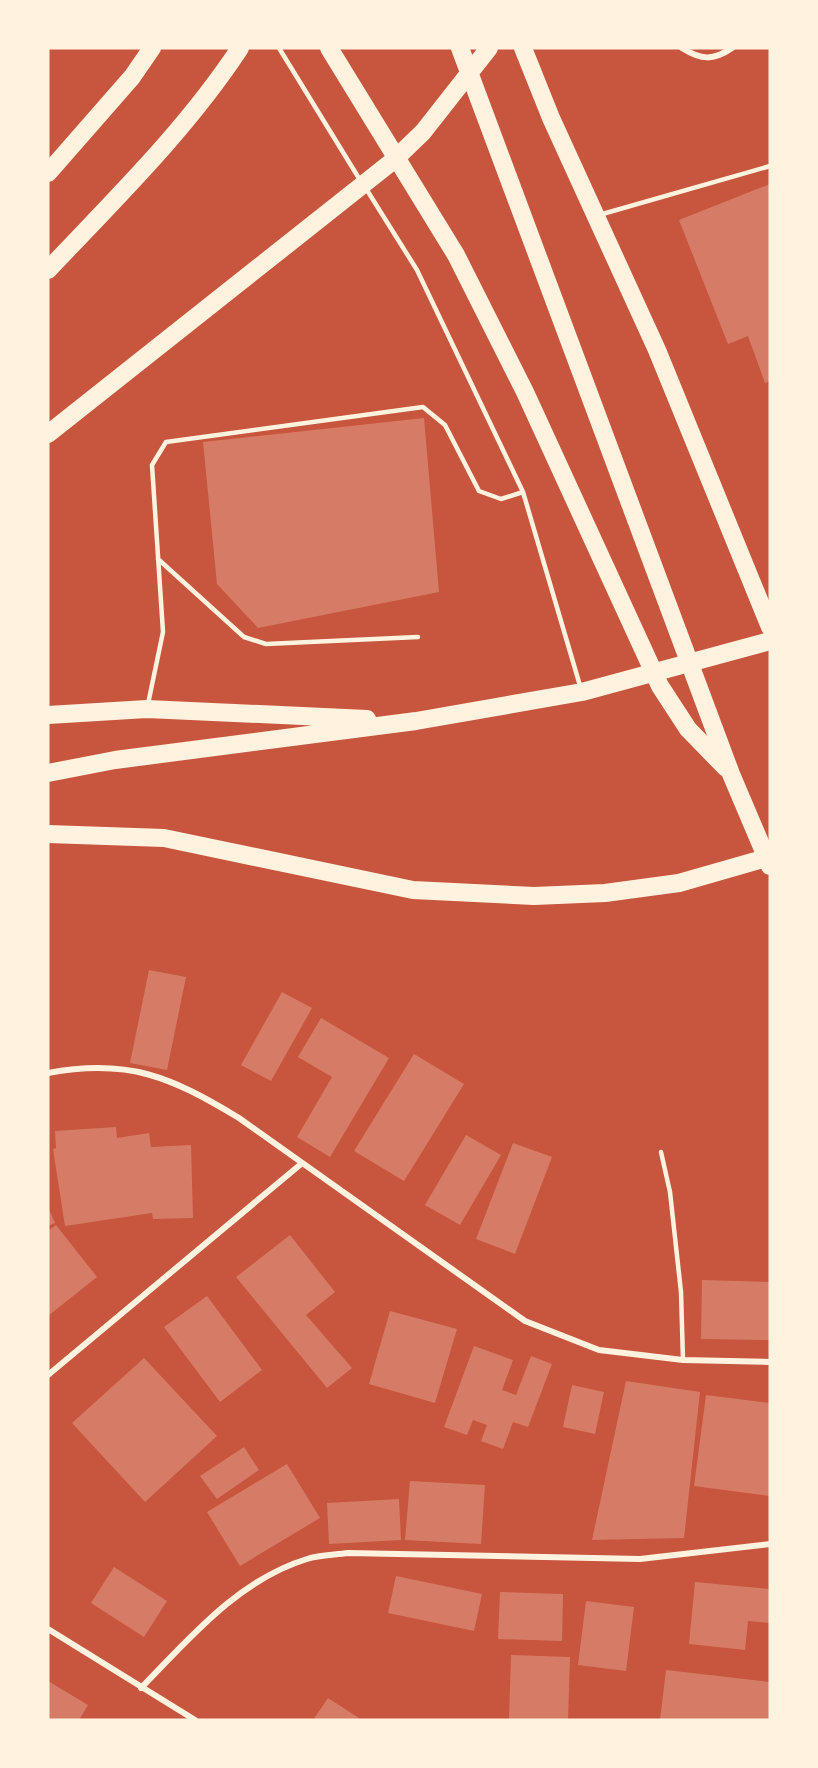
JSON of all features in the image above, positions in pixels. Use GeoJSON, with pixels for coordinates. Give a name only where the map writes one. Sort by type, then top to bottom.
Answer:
{"type":"FeatureCollection","features":[{"type":"Feature","properties":{"kind":"highway"},"geometry":{"type":"LineString","coordinates":[[48,173],[132,77],[152,48]]}},
{"type":"Feature","properties":{"kind":"highway"},"geometry":{"type":"LineString","coordinates":[[48,270],[138,176],[213,89],[240,48]]}},
{"type":"Feature","properties":{"kind":"highway"},"geometry":{"type":"LineString","coordinates":[[329,48],[456,255],[525,392],[660,686],[688,729],[731,774]]}},
{"type":"Feature","properties":{"kind":"highway"},"geometry":{"type":"LineString","coordinates":[[460,48],[731,774],[770,866]]}},
{"type":"Feature","properties":{"kind":"highway"},"geometry":{"type":"LineString","coordinates":[[48,434],[394,160],[423,132],[489,48]]}},
{"type":"Feature","properties":{"kind":"highway"},"geometry":{"type":"LineString","coordinates":[[523,48],[551,118],[657,350],[770,627]]}},
{"type":"Feature","properties":{"kind":"highway"},"geometry":{"type":"LineString","coordinates":[[48,773],[115,760],[416,721],[582,692],[770,641]]}},
{"type":"Feature","properties":{"kind":"highway"},"geometry":{"type":"LineString","coordinates":[[48,715],[147,709],[416,721]]}},
{"type":"Feature","properties":{"kind":"highway"},"geometry":{"type":"LineString","coordinates":[[53,834],[164,838],[413,890],[534,896],[605,893],[679,884],[770,857]]}},
{"type":"Feature","properties":{"kind":"street"},"geometry":{"type":"LineString","coordinates":[[682,48],[696,57],[711,59],[732,48]]}},
{"type":"Feature","properties":{"kind":"street"},"geometry":{"type":"LineString","coordinates":[[48,1073],[83,1067],[151,1073],[196,1092],[230,1113],[525,1321],[599,1350],[683,1360],[770,1362]]}},
{"type":"Feature","properties":{"kind":"street"},"geometry":{"type":"LineString","coordinates":[[48,1376],[301,1164]]}},
{"type":"Feature","properties":{"kind":"street"},"geometry":{"type":"LineString","coordinates":[[141,1688],[208,1620],[240,1593],[307,1559],[348,1553],[640,1559],[770,1544]]}},
{"type":"Feature","properties":{"kind":"street"},"geometry":{"type":"LineString","coordinates":[[48,1629],[195,1720]]}},
{"type":"Feature","properties":{"kind":"lane"},"geometry":{"type":"LineString","coordinates":[[279,48],[417,270],[523,492],[582,692]]}},
{"type":"Feature","properties":{"kind":"lane"},"geometry":{"type":"LineString","coordinates":[[596,216],[770,166]]}},
{"type":"Feature","properties":{"kind":"lane"},"geometry":{"type":"LineString","coordinates":[[147,709],[163,632],[152,465],[166,442],[423,407],[445,425],[478,491],[501,499],[523,492]]}},
{"type":"Feature","properties":{"kind":"lane"},"geometry":{"type":"LineString","coordinates":[[158,559],[244,637],[266,644],[418,637]]}},
{"type":"Feature","properties":{"kind":"lane"},"geometry":{"type":"LineString","coordinates":[[661,1152],[670,1192],[681,1292],[683,1360]]}},
{"type":"Feature","properties":{"kind":"building"},"geometry":{"type":"Polygon","coordinates":[[[770,184],[770,381],[765,383],[748,336],[728,344],[679,220],[770,184]]]}},
{"type":"Feature","properties":{"kind":"building"},"geometry":{"type":"Polygon","coordinates":[[[424,418],[439,592],[258,628],[217,584],[203,442],[424,418]]]}},
{"type":"Feature","properties":{"kind":"building"},"geometry":{"type":"Polygon","coordinates":[[[149,970],[186,977],[167,1070],[130,1063],[149,970]]]}},
{"type":"Feature","properties":{"kind":"building"},"geometry":{"type":"Polygon","coordinates":[[[282,992],[312,1008],[271,1081],[241,1065],[282,992]]]}},
{"type":"Feature","properties":{"kind":"building"},"geometry":{"type":"Polygon","coordinates":[[[321,1018],[389,1058],[330,1157],[297,1137],[332,1077],[298,1057],[321,1018]]]}},
{"type":"Feature","properties":{"kind":"building"},"geometry":{"type":"Polygon","coordinates":[[[414,1054],[464,1084],[404,1181],[354,1151],[414,1054]]]}},
{"type":"Feature","properties":{"kind":"building"},"geometry":{"type":"Polygon","coordinates":[[[116,1127],[117,1138],[149,1133],[151,1147],[191,1145],[193,1218],[153,1219],[152,1213],[65,1226],[53,1149],[56,1148],[55,1131],[116,1127]]]}},
{"type":"Feature","properties":{"kind":"building"},"geometry":{"type":"Polygon","coordinates":[[[466,1135],[501,1155],[460,1225],[425,1205],[466,1135]]]}},
{"type":"Feature","properties":{"kind":"building"},"geometry":{"type":"Polygon","coordinates":[[[513,1143],[552,1157],[515,1254],[476,1239],[513,1143]]]}},
{"type":"Feature","properties":{"kind":"building"},"geometry":{"type":"Polygon","coordinates":[[[48,1207],[55,1223],[48,1226],[48,1207]]]}},
{"type":"Feature","properties":{"kind":"building"},"geometry":{"type":"Polygon","coordinates":[[[56,1225],[97,1277],[48,1316],[48,1231],[56,1225]]]}},
{"type":"Feature","properties":{"kind":"building"},"geometry":{"type":"Polygon","coordinates":[[[290,1235],[335,1292],[306,1315],[352,1368],[327,1388],[236,1277],[290,1235]]]}},
{"type":"Feature","properties":{"kind":"building"},"geometry":{"type":"Polygon","coordinates":[[[702,1280],[770,1282],[770,1340],[701,1339],[702,1280]]]}},
{"type":"Feature","properties":{"kind":"building"},"geometry":{"type":"Polygon","coordinates":[[[207,1296],[262,1370],[220,1402],[164,1327],[207,1296]]]}},
{"type":"Feature","properties":{"kind":"building"},"geometry":{"type":"Polygon","coordinates":[[[390,1311],[457,1329],[435,1403],[369,1384],[390,1311]]]}},
{"type":"Feature","properties":{"kind":"building"},"geometry":{"type":"Polygon","coordinates":[[[474,1346],[513,1360],[502,1390],[516,1395],[531,1356],[552,1364],[528,1427],[513,1422],[503,1449],[481,1441],[487,1425],[473,1420],[467,1435],[444,1427],[474,1346]]]}},
{"type":"Feature","properties":{"kind":"building"},"geometry":{"type":"Polygon","coordinates":[[[144,1358],[217,1436],[145,1502],[72,1423],[144,1358]]]}},
{"type":"Feature","properties":{"kind":"building"},"geometry":{"type":"Polygon","coordinates":[[[626,1381],[700,1392],[684,1538],[592,1540],[626,1381]]]}},
{"type":"Feature","properties":{"kind":"building"},"geometry":{"type":"Polygon","coordinates":[[[572,1385],[604,1392],[595,1434],[563,1427],[572,1385]]]}},
{"type":"Feature","properties":{"kind":"building"},"geometry":{"type":"Polygon","coordinates":[[[706,1395],[770,1403],[770,1496],[694,1486],[706,1395]]]}},
{"type":"Feature","properties":{"kind":"building"},"geometry":{"type":"Polygon","coordinates":[[[244,1447],[259,1470],[217,1499],[200,1476],[244,1447]]]}},
{"type":"Feature","properties":{"kind":"building"},"geometry":{"type":"Polygon","coordinates":[[[287,1464],[320,1518],[240,1566],[207,1512],[287,1464]]]}},
{"type":"Feature","properties":{"kind":"building"},"geometry":{"type":"Polygon","coordinates":[[[410,1481],[485,1485],[481,1544],[405,1540],[410,1481]]]}},
{"type":"Feature","properties":{"kind":"building"},"geometry":{"type":"Polygon","coordinates":[[[399,1499],[401,1540],[329,1544],[327,1503],[399,1499]]]}},
{"type":"Feature","properties":{"kind":"building"},"geometry":{"type":"Polygon","coordinates":[[[114,1567],[167,1601],[144,1637],[91,1603],[114,1567]]]}},
{"type":"Feature","properties":{"kind":"building"},"geometry":{"type":"Polygon","coordinates":[[[396,1576],[482,1594],[474,1631],[388,1613],[396,1576]]]}},
{"type":"Feature","properties":{"kind":"building"},"geometry":{"type":"Polygon","coordinates":[[[695,1582],[770,1589],[770,1623],[748,1621],[745,1650],[689,1644],[695,1582]]]}},
{"type":"Feature","properties":{"kind":"building"},"geometry":{"type":"Polygon","coordinates":[[[500,1592],[563,1594],[562,1641],[498,1639],[500,1592]]]}},
{"type":"Feature","properties":{"kind":"building"},"geometry":{"type":"Polygon","coordinates":[[[586,1601],[634,1607],[626,1671],[578,1665],[586,1601]]]}},
{"type":"Feature","properties":{"kind":"building"},"geometry":{"type":"Polygon","coordinates":[[[511,1655],[570,1657],[568,1720],[509,1719],[511,1655]]]}},
{"type":"Feature","properties":{"kind":"building"},"geometry":{"type":"Polygon","coordinates":[[[666,1670],[770,1682],[770,1720],[660,1720],[666,1670]]]}},
{"type":"Feature","properties":{"kind":"building"},"geometry":{"type":"Polygon","coordinates":[[[48,1681],[88,1705],[79,1720],[48,1720],[48,1681]]]}},
{"type":"Feature","properties":{"kind":"building"},"geometry":{"type":"Polygon","coordinates":[[[328,1698],[362,1720],[313,1720],[328,1698]]]}}]}
